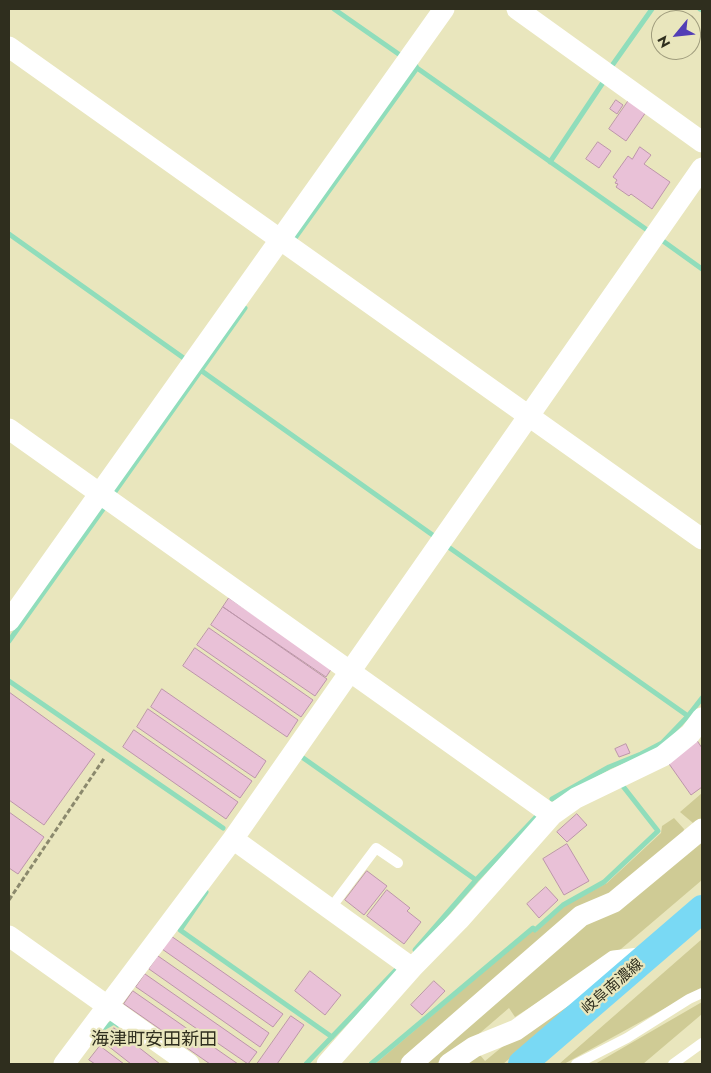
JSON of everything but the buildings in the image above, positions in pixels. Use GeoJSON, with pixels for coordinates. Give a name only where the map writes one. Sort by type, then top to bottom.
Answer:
{"type":"FeatureCollection","features":[{"type":"Feature","properties":{"kind":"main road","name":"岐阜南濃線"},"geometry":{"type":"LineString","coordinates":[[522,1064],[702,909]]}},
{"type":"Feature","properties":{"kind":"street"},"geometry":{"type":"LineString","coordinates":[[9,621],[444,9]]}},
{"type":"Feature","properties":{"kind":"street"},"geometry":{"type":"LineString","coordinates":[[517,9],[702,142]]}},
{"type":"Feature","properties":{"kind":"street"},"geometry":{"type":"LineString","coordinates":[[9,46],[702,538]]}},
{"type":"Feature","properties":{"kind":"street"},"geometry":{"type":"LineString","coordinates":[[64,1064],[233,839],[702,168]]}},
{"type":"Feature","properties":{"kind":"street"},"geometry":{"type":"LineString","coordinates":[[9,429],[552,815]]}},
{"type":"Feature","properties":{"kind":"street"},"geometry":{"type":"LineString","coordinates":[[327,1064],[552,815],[576,798],[663,756],[690,734],[702,718]]}},
{"type":"Feature","properties":{"kind":"street"},"geometry":{"type":"LineString","coordinates":[[411,1064],[581,916],[614,902],[702,828]]}},
{"type":"Feature","properties":{"kind":"street"},"geometry":{"type":"LineString","coordinates":[[233,839],[412,968]]}},
{"type":"Feature","properties":{"kind":"street"},"geometry":{"type":"LineString","coordinates":[[9,936],[189,1064]]}},
{"type":"Feature","properties":{"kind":"street"},"geometry":{"type":"LineString","coordinates":[[449,1064],[474,1047],[516,1030],[614,961],[648,957]]}},
{"type":"Feature","properties":{"kind":"lane"},"geometry":{"type":"LineString","coordinates":[[330,909],[376,848],[398,863]]}},
{"type":"Feature","properties":{"kind":"lane"},"geometry":{"type":"LineString","coordinates":[[576,1064],[627,1038],[689,999],[702,993]]}},
{"type":"Feature","properties":{"kind":"lane"},"geometry":{"type":"LineString","coordinates":[[673,1064],[702,1043]]}},
{"type":"Feature","properties":{"kind":"path"},"geometry":{"type":"LineString","coordinates":[[9,900],[105,758]]}},
{"type":"Feature","properties":{"kind":"shaded area"},"geometry":{"type":"Polygon","coordinates":[[[702,793],[702,821],[693,823],[680,812],[702,793]]]}},
{"type":"Feature","properties":{"kind":"shaded area"},"geometry":{"type":"Polygon","coordinates":[[[674,818],[684,829],[683,836],[401,1064],[375,1064],[533,930],[536,932],[564,906],[607,883],[661,833],[662,826],[674,818]]]}},
{"type":"Feature","properties":{"kind":"shaded area"},"geometry":{"type":"Polygon","coordinates":[[[702,834],[702,880],[621,949],[515,1017],[509,1008],[473,1039],[437,1064],[416,1064],[585,920],[702,834]]]}},
{"type":"Feature","properties":{"kind":"shaded area"},"geometry":{"type":"Polygon","coordinates":[[[702,939],[702,988],[564,1064],[559,1064],[702,939]]]}},
{"type":"Feature","properties":{"kind":"shaded area"},"geometry":{"type":"Polygon","coordinates":[[[610,974],[503,1064],[456,1064],[476,1050],[485,1061],[519,1033],[610,974]]]}},
{"type":"Feature","properties":{"kind":"shaded area"},"geometry":{"type":"Polygon","coordinates":[[[702,1002],[702,1014],[643,1064],[595,1064],[702,1002]]]}},
{"type":"Feature","properties":{"kind":"waterway"},"geometry":{"type":"LineString","coordinates":[[334,9],[400,55]]}},
{"type":"Feature","properties":{"kind":"waterway"},"geometry":{"type":"LineString","coordinates":[[611,67],[652,9]]}},
{"type":"Feature","properties":{"kind":"waterway"},"geometry":{"type":"LineString","coordinates":[[295,238],[417,68],[416,66]]}},
{"type":"Feature","properties":{"kind":"waterway"},"geometry":{"type":"LineString","coordinates":[[417,68],[650,232]]}},
{"type":"Feature","properties":{"kind":"waterway"},"geometry":{"type":"LineString","coordinates":[[550,162],[604,81]]}},
{"type":"Feature","properties":{"kind":"waterway"},"geometry":{"type":"LineString","coordinates":[[9,234],[185,359]]}},
{"type":"Feature","properties":{"kind":"waterway"},"geometry":{"type":"LineString","coordinates":[[663,241],[702,269]]}},
{"type":"Feature","properties":{"kind":"waterway"},"geometry":{"type":"LineString","coordinates":[[114,493],[245,308]]}},
{"type":"Feature","properties":{"kind":"waterway"},"geometry":{"type":"LineString","coordinates":[[199,369],[434,536]]}},
{"type":"Feature","properties":{"kind":"waterway"},"geometry":{"type":"LineString","coordinates":[[9,641],[106,505]]}},
{"type":"Feature","properties":{"kind":"waterway"},"geometry":{"type":"LineString","coordinates":[[447,546],[688,716]]}},
{"type":"Feature","properties":{"kind":"waterway"},"geometry":{"type":"LineString","coordinates":[[9,681],[223,828]]}},
{"type":"Feature","properties":{"kind":"waterway"},"geometry":{"type":"LineString","coordinates":[[552,799],[609,767],[662,743],[702,698]]}},
{"type":"Feature","properties":{"kind":"waterway"},"geometry":{"type":"LineString","coordinates":[[299,755],[476,880]]}},
{"type":"Feature","properties":{"kind":"waterway"},"geometry":{"type":"LineString","coordinates":[[371,1064],[533,928],[535,930],[563,905],[604,882],[658,831],[622,785]]}},
{"type":"Feature","properties":{"kind":"waterway"},"geometry":{"type":"LineString","coordinates":[[415,950],[476,880],[539,814]]}},
{"type":"Feature","properties":{"kind":"waterway"},"geometry":{"type":"LineString","coordinates":[[206,892],[180,930],[332,1037]]}},
{"type":"Feature","properties":{"kind":"waterway"},"geometry":{"type":"LineString","coordinates":[[306,1064],[397,969]]}},
{"type":"Feature","properties":{"kind":"waterway"},"geometry":{"type":"LineString","coordinates":[[101,1032],[105,1027],[114,1022],[118,1025]]}},
{"type":"Feature","properties":{"kind":"district","name":"海津町安田新田"},"geometry":{"type":"Point","coordinates":[154,1041]}}]}
